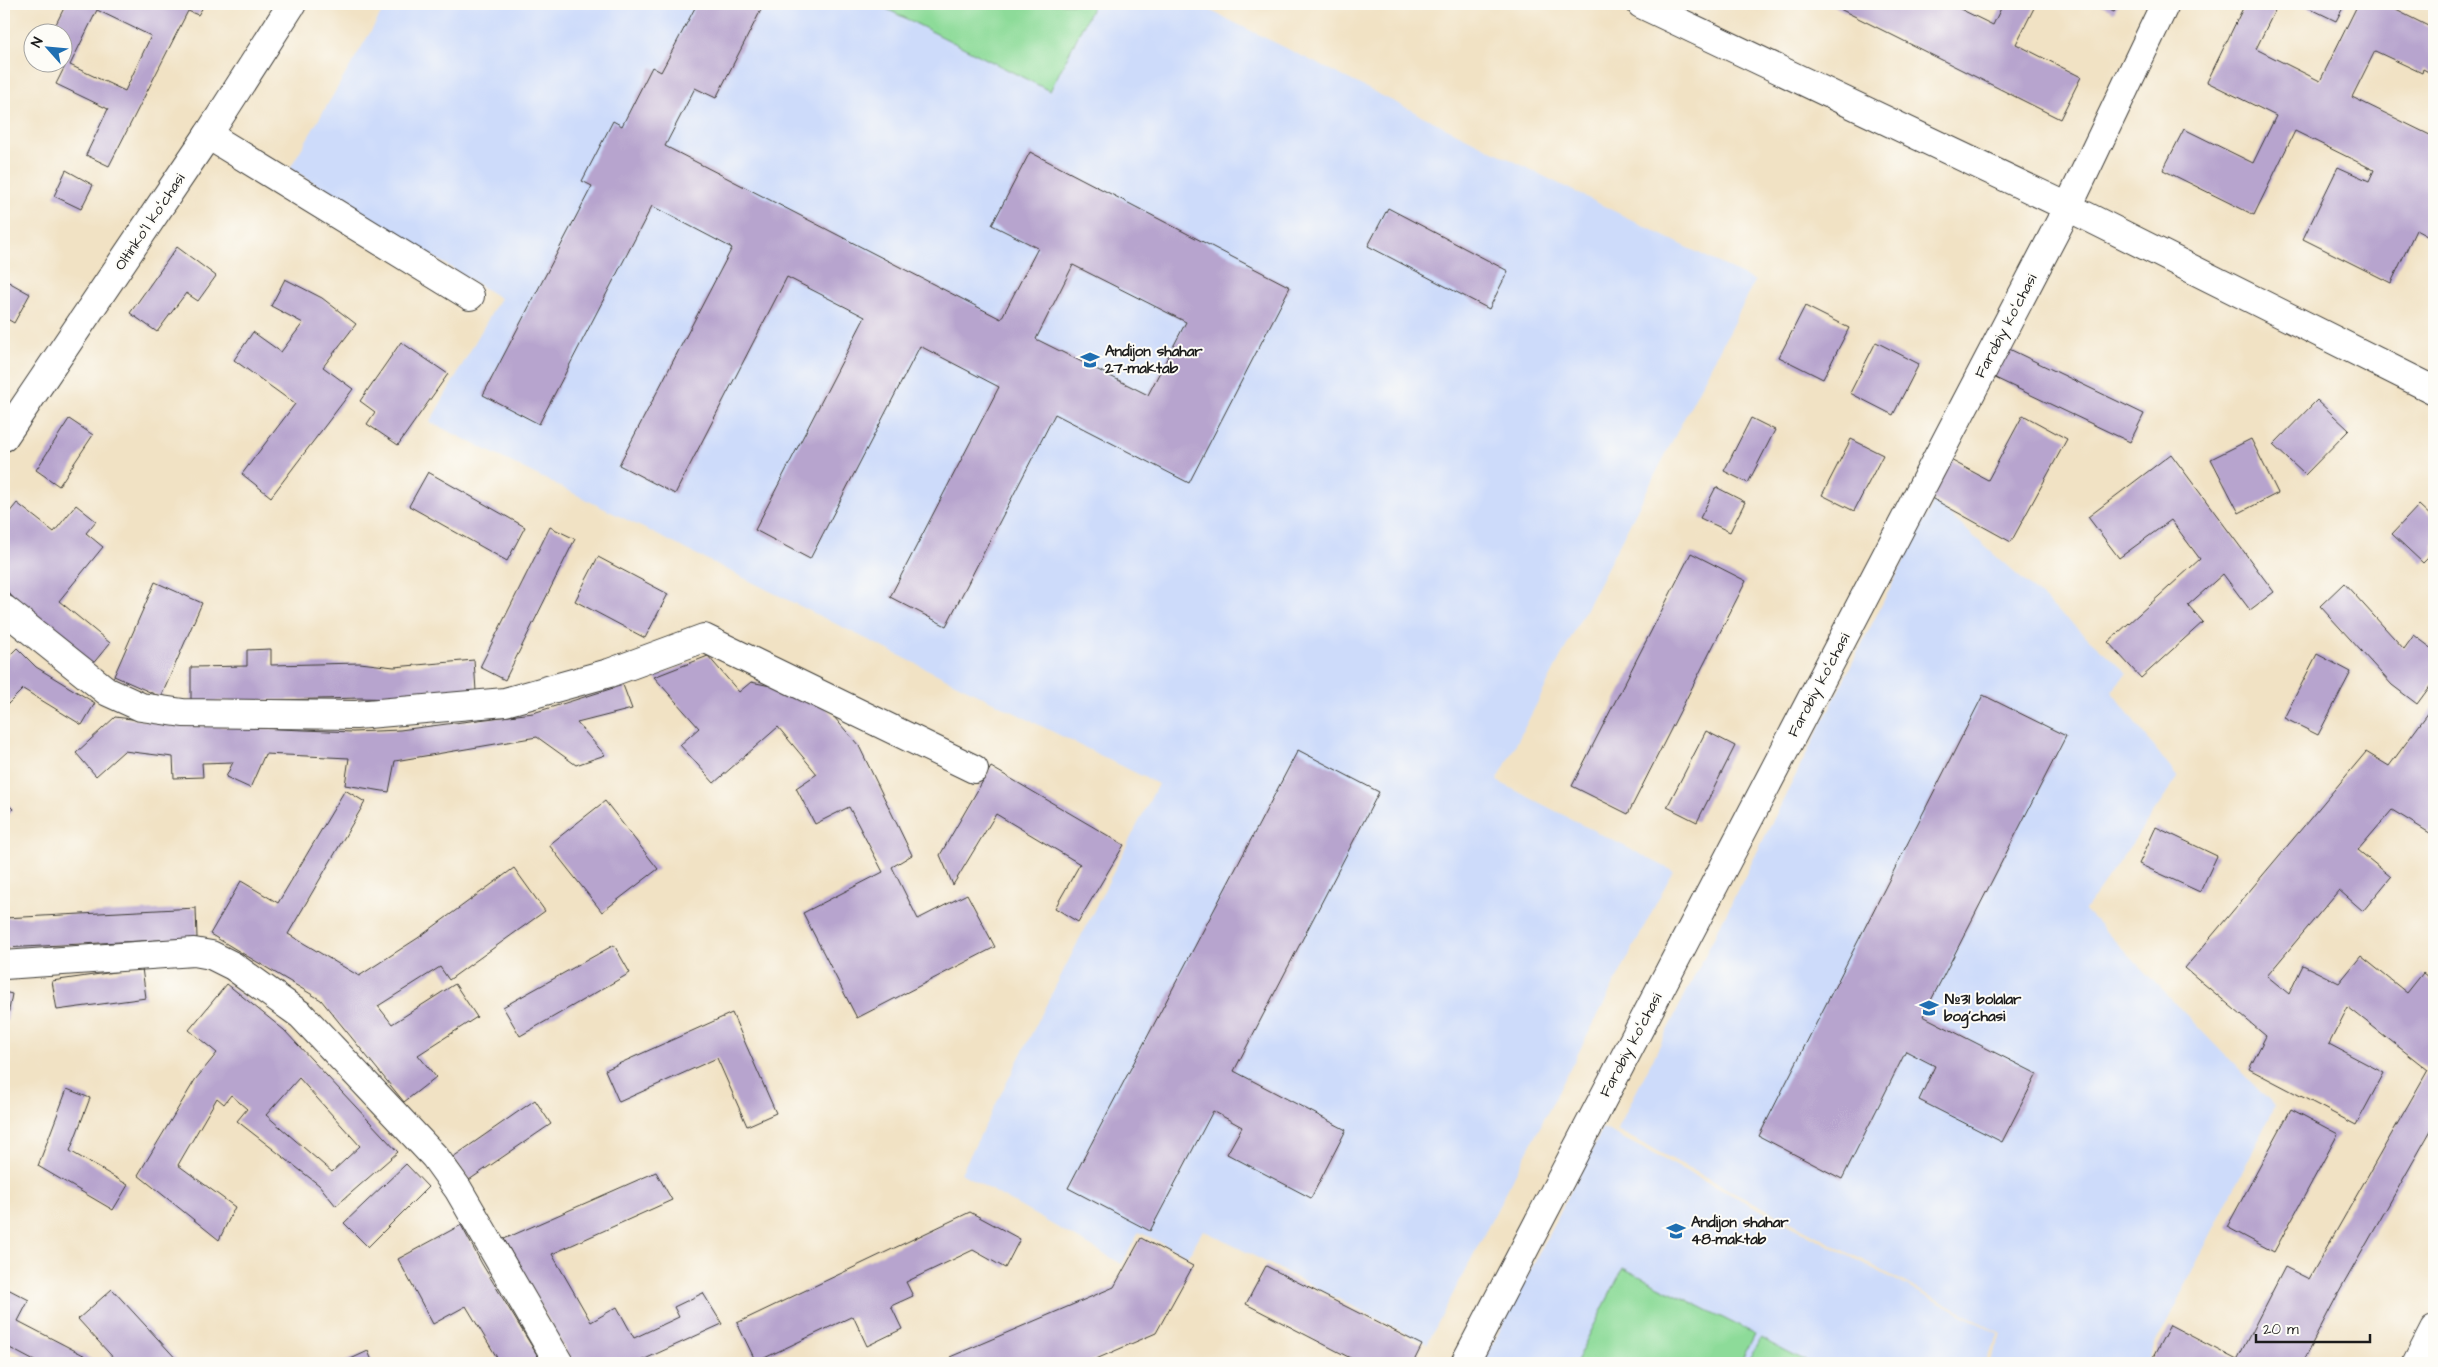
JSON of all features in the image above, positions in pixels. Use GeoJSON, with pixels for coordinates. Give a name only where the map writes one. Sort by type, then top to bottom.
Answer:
{"type":"FeatureCollection","features":[{"type":"Feature","properties":{"kind":"street","name":"Oltinkoʻl koʻchasi"},"geometry":{"type":"LineString","coordinates":[[4,437],[208,135],[292,4]]}},
{"type":"Feature","properties":{"kind":"street"},"geometry":{"type":"LineString","coordinates":[[1641,4],[2068,207],[2434,390]]}},
{"type":"Feature","properties":{"kind":"street","name":"Farobiy koʻchasi"},"geometry":{"type":"LineString","coordinates":[[1465,1363],[2068,207],[2164,4]]}},
{"type":"Feature","properties":{"kind":"street"},"geometry":{"type":"LineString","coordinates":[[208,135],[470,296]]}},
{"type":"Feature","properties":{"kind":"street"},"geometry":{"type":"LineString","coordinates":[[4,609],[108,692],[140,707],[183,713],[356,715],[505,702],[608,673],[704,638],[974,769]]}},
{"type":"Feature","properties":{"kind":"street"},"geometry":{"type":"LineString","coordinates":[[4,965],[194,952],[211,955],[233,966],[302,1015],[435,1157],[458,1189],[560,1363]]}},
{"type":"Feature","properties":{"kind":"street"},"geometry":{"type":"LineString","coordinates":[[2417,1363],[2434,1330]]}},
{"type":"Feature","properties":{"kind":"shaded area","name":"Andijon shahar 27-maktab"},"geometry":{"type":"Polygon","coordinates":[[[387,4],[1197,4],[1755,281],[1497,781],[1673,871],[1427,1344],[1203,1230],[1188,1256],[1139,1232],[1122,1264],[961,1173],[1158,784],[430,422],[500,298],[290,168],[387,4]]]}},
{"type":"Feature","properties":{"kind":"shaded area","name":"№31 bolalar bog'chasi"},"geometry":{"type":"Polygon","coordinates":[[[1934,501],[2127,673],[2111,691],[2178,778],[2085,910],[2275,1107],[2146,1363],[1988,1363],[2002,1334],[1617,1130],[1934,501]]]}},
{"type":"Feature","properties":{"kind":"shaded area","name":"Andijon shahar 48-maktab"},"geometry":{"type":"Polygon","coordinates":[[[1603,1128],[1999,1334],[1984,1363],[1483,1363],[1603,1128]]]}},
{"type":"Feature","properties":{"kind":"green space"},"geometry":{"type":"Polygon","coordinates":[[[877,4],[1094,4],[1050,91],[877,4]]]}},
{"type":"Feature","properties":{"kind":"green space"},"geometry":{"type":"Polygon","coordinates":[[[1623,1268],[1755,1334],[1740,1363],[1575,1363],[1623,1268]]]}},
{"type":"Feature","properties":{"kind":"green space"},"geometry":{"type":"Polygon","coordinates":[[[1761,1338],[1810,1363],[1748,1363],[1761,1338]]]}},
{"type":"Feature","properties":{"kind":"building"},"geometry":{"type":"Polygon","coordinates":[[[66,4],[205,4],[198,15],[188,11],[109,166],[86,155],[108,109],[56,84],[62,72],[72,72],[72,66],[125,91],[151,36],[97,10],[72,61],[72,22],[57,22],[66,4]]]}},
{"type":"Feature","properties":{"kind":"building"},"geometry":{"type":"Polygon","coordinates":[[[697,4],[764,4],[716,98],[695,88],[665,146],[1001,319],[1038,248],[992,225],[1030,152],[1290,287],[1189,483],[1055,414],[946,626],[890,597],[999,387],[920,346],[810,559],[755,530],[865,317],[787,277],[675,494],[619,465],[732,248],[652,206],[539,424],[483,395],[592,186],[582,181],[613,121],[622,126],[652,67],[661,72],[697,4]],[[1073,265],[1036,339],[1148,395],[1186,322],[1073,265]]]}},
{"type":"Feature","properties":{"kind":"building"},"geometry":{"type":"Polygon","coordinates":[[[1830,4],[1950,4],[1993,25],[2003,4],[2036,4],[2016,44],[2081,77],[2060,119],[1830,4]]]}},
{"type":"Feature","properties":{"kind":"building"},"geometry":{"type":"Polygon","coordinates":[[[2097,4],[2118,4],[2114,12],[2097,4]]]}},
{"type":"Feature","properties":{"kind":"building"},"geometry":{"type":"Polygon","coordinates":[[[2245,4],[2278,4],[2256,49],[2320,81],[2358,4],[2384,4],[2434,29],[2434,75],[2423,69],[2422,73],[2375,51],[2352,97],[2434,137],[2434,240],[2416,230],[2391,283],[2303,239],[2338,167],[2369,181],[2374,170],[2295,131],[2254,215],[2163,170],[2184,129],[2253,163],[2276,116],[2207,82],[2245,4]]]}},
{"type":"Feature","properties":{"kind":"building"},"geometry":{"type":"Polygon","coordinates":[[[2301,4],[2345,4],[2336,21],[2301,4]]]}},
{"type":"Feature","properties":{"kind":"building"},"geometry":{"type":"Polygon","coordinates":[[[66,170],[93,185],[81,209],[54,196],[66,170]]]}},
{"type":"Feature","properties":{"kind":"building"},"geometry":{"type":"Polygon","coordinates":[[[1388,208],[1508,271],[1489,309],[1368,246],[1388,208]]]}},
{"type":"Feature","properties":{"kind":"building"},"geometry":{"type":"Polygon","coordinates":[[[177,247],[216,276],[198,301],[186,293],[157,332],[130,313],[177,247]]]}},
{"type":"Feature","properties":{"kind":"building"},"geometry":{"type":"Polygon","coordinates":[[[285,279],[322,298],[356,324],[323,367],[353,389],[271,497],[242,474],[295,404],[234,360],[253,332],[281,352],[303,323],[271,306],[285,279]]]}},
{"type":"Feature","properties":{"kind":"building"},"geometry":{"type":"Polygon","coordinates":[[[5,280],[30,294],[14,323],[4,317],[5,280]]]}},
{"type":"Feature","properties":{"kind":"building"},"geometry":{"type":"Polygon","coordinates":[[[1805,306],[1849,328],[1823,379],[1779,357],[1805,306]]]}},
{"type":"Feature","properties":{"kind":"building"},"geometry":{"type":"Polygon","coordinates":[[[401,342],[448,374],[398,445],[367,424],[375,412],[360,401],[401,342]]]}},
{"type":"Feature","properties":{"kind":"building"},"geometry":{"type":"Polygon","coordinates":[[[1876,342],[1919,364],[1893,415],[1850,393],[1876,342]]]}},
{"type":"Feature","properties":{"kind":"building"},"geometry":{"type":"Polygon","coordinates":[[[2003,346],[2144,414],[2130,442],[1989,375],[2003,346]]]}},
{"type":"Feature","properties":{"kind":"building"},"geometry":{"type":"Polygon","coordinates":[[[2317,400],[2349,430],[2305,475],[2273,445],[2317,400]]]}},
{"type":"Feature","properties":{"kind":"building"},"geometry":{"type":"Polygon","coordinates":[[[2023,415],[2067,439],[2011,542],[1924,494],[1945,457],[1988,480],[2023,415]]]}},
{"type":"Feature","properties":{"kind":"building"},"geometry":{"type":"Polygon","coordinates":[[[1751,418],[1775,430],[1748,483],[1724,471],[1751,418]]]}},
{"type":"Feature","properties":{"kind":"building"},"geometry":{"type":"Polygon","coordinates":[[[69,419],[93,435],[59,486],[36,470],[69,419]]]}},
{"type":"Feature","properties":{"kind":"building"},"geometry":{"type":"Polygon","coordinates":[[[1851,439],[1883,455],[1854,511],[1822,495],[1851,439]]]}},
{"type":"Feature","properties":{"kind":"building"},"geometry":{"type":"Polygon","coordinates":[[[2251,439],[2278,493],[2239,513],[2211,459],[2251,439]]]}},
{"type":"Feature","properties":{"kind":"building"},"geometry":{"type":"Polygon","coordinates":[[[2171,454],[2274,592],[2250,610],[2223,574],[2188,605],[2203,622],[2141,678],[2108,642],[2200,559],[2171,520],[2119,558],[2088,517],[2171,454]]]}},
{"type":"Feature","properties":{"kind":"building"},"geometry":{"type":"Polygon","coordinates":[[[428,472],[525,527],[507,561],[409,506],[428,472]]]}},
{"type":"Feature","properties":{"kind":"building"},"geometry":{"type":"Polygon","coordinates":[[[1716,487],[1745,502],[1730,532],[1700,518],[1716,487]]]}},
{"type":"Feature","properties":{"kind":"building"},"geometry":{"type":"Polygon","coordinates":[[[17,503],[54,532],[76,505],[96,521],[86,533],[103,547],[59,601],[110,643],[91,666],[23,610],[4,587],[4,519],[17,503]]]}},
{"type":"Feature","properties":{"kind":"building"},"geometry":{"type":"Polygon","coordinates":[[[2419,505],[2434,519],[2434,552],[2423,563],[2392,534],[2419,505]]]}},
{"type":"Feature","properties":{"kind":"building"},"geometry":{"type":"Polygon","coordinates":[[[550,527],[575,539],[505,680],[480,667],[550,527]]]}},
{"type":"Feature","properties":{"kind":"building"},"geometry":{"type":"Polygon","coordinates":[[[1691,553],[1746,581],[1628,814],[1572,786],[1691,553]]]}},
{"type":"Feature","properties":{"kind":"building"},"geometry":{"type":"Polygon","coordinates":[[[598,557],[668,594],[645,638],[575,601],[598,557]]]}},
{"type":"Feature","properties":{"kind":"building"},"geometry":{"type":"Polygon","coordinates":[[[155,582],[202,603],[161,697],[114,676],[155,582]]]}},
{"type":"Feature","properties":{"kind":"building"},"geometry":{"type":"Polygon","coordinates":[[[2344,583],[2404,649],[2414,635],[2434,650],[2434,681],[2417,704],[2392,685],[2320,606],[2344,583]]]}},
{"type":"Feature","properties":{"kind":"building"},"geometry":{"type":"Polygon","coordinates":[[[17,648],[36,667],[95,703],[82,725],[23,689],[4,708],[4,661],[17,648]]]}},
{"type":"Feature","properties":{"kind":"building"},"geometry":{"type":"Polygon","coordinates":[[[271,649],[271,665],[360,663],[394,667],[474,660],[476,691],[396,699],[361,698],[191,702],[191,667],[247,666],[247,650],[271,649]]]}},
{"type":"Feature","properties":{"kind":"building"},"geometry":{"type":"Polygon","coordinates":[[[2317,654],[2351,672],[2318,735],[2284,718],[2317,654]]]}},
{"type":"Feature","properties":{"kind":"building"},"geometry":{"type":"Polygon","coordinates":[[[708,656],[739,692],[751,682],[815,695],[859,746],[912,855],[892,867],[918,919],[967,894],[995,947],[857,1018],[803,913],[883,872],[849,807],[815,824],[796,788],[817,774],[778,727],[714,783],[680,745],[699,728],[654,677],[708,656]]]}},
{"type":"Feature","properties":{"kind":"building"},"geometry":{"type":"Polygon","coordinates":[[[623,685],[632,709],[577,723],[605,755],[576,765],[537,737],[395,761],[389,792],[345,785],[349,758],[265,754],[250,788],[226,777],[233,762],[202,763],[203,777],[174,778],[173,757],[124,751],[96,776],[76,753],[115,717],[181,725],[353,732],[400,730],[533,713],[623,685]]]}},
{"type":"Feature","properties":{"kind":"building"},"geometry":{"type":"Polygon","coordinates":[[[1983,695],[2066,736],[1923,1016],[2037,1074],[2002,1142],[1919,1100],[1935,1066],[1906,1051],[1842,1179],[1759,1136],[1983,695]]]}},
{"type":"Feature","properties":{"kind":"building"},"geometry":{"type":"Polygon","coordinates":[[[2432,708],[2434,709],[2433,835],[2392,810],[2358,850],[2391,877],[2363,911],[2339,890],[2267,976],[2289,994],[2303,965],[2339,983],[2361,956],[2407,993],[2423,973],[2434,982],[2434,1125],[2338,1294],[2302,1363],[2150,1363],[2170,1325],[2237,1360],[2285,1267],[2309,1279],[2428,1070],[2348,1007],[2329,1044],[2384,1073],[2356,1125],[2249,1069],[2266,1036],[2185,968],[2366,752],[2389,766],[2432,708]]]}},
{"type":"Feature","properties":{"kind":"building"},"geometry":{"type":"Polygon","coordinates":[[[1706,731],[1735,746],[1697,822],[1667,807],[1706,731]]]}},
{"type":"Feature","properties":{"kind":"building"},"geometry":{"type":"Polygon","coordinates":[[[1298,750],[1379,792],[1234,1071],[1346,1130],[1311,1198],[1227,1154],[1242,1127],[1213,1111],[1150,1231],[1068,1188],[1298,750]]]}},
{"type":"Feature","properties":{"kind":"building"},"geometry":{"type":"Polygon","coordinates":[[[991,767],[1124,845],[1078,922],[1055,908],[1080,864],[996,814],[953,885],[940,855],[991,767]]]}},
{"type":"Feature","properties":{"kind":"building"},"geometry":{"type":"Polygon","coordinates":[[[345,790],[365,802],[288,934],[359,976],[418,938],[514,868],[545,911],[449,980],[440,967],[378,1006],[392,1024],[455,984],[477,1017],[418,1055],[436,1077],[404,1102],[321,1000],[210,934],[241,881],[278,903],[345,790]]]}},
{"type":"Feature","properties":{"kind":"building"},"geometry":{"type":"Polygon","coordinates":[[[4,800],[13,809],[4,819],[4,800]]]}},
{"type":"Feature","properties":{"kind":"building"},"geometry":{"type":"Polygon","coordinates":[[[605,801],[658,869],[602,912],[549,845],[605,801]]]}},
{"type":"Feature","properties":{"kind":"building"},"geometry":{"type":"Polygon","coordinates":[[[2156,827],[2217,856],[2200,892],[2139,864],[2156,827]]]}},
{"type":"Feature","properties":{"kind":"building"},"geometry":{"type":"Polygon","coordinates":[[[196,908],[197,938],[4,948],[4,918],[196,908]]]}},
{"type":"Feature","properties":{"kind":"building"},"geometry":{"type":"Polygon","coordinates":[[[614,945],[630,973],[520,1036],[503,1007],[614,945]]]}},
{"type":"Feature","properties":{"kind":"building"},"geometry":{"type":"Polygon","coordinates":[[[142,968],[146,998],[57,1010],[52,981],[142,968]]]}},
{"type":"Feature","properties":{"kind":"building"},"geometry":{"type":"Polygon","coordinates":[[[227,984],[284,1030],[398,1152],[336,1206],[319,1185],[237,1121],[247,1109],[231,1095],[224,1104],[217,1098],[178,1165],[235,1207],[219,1240],[138,1175],[195,1080],[217,1053],[189,1030],[227,984]],[[299,1078],[266,1115],[332,1172],[360,1146],[299,1078]]]}},
{"type":"Feature","properties":{"kind":"building"},"geometry":{"type":"Polygon","coordinates":[[[4,992],[12,994],[7,1021],[4,1020],[4,992]]]}},
{"type":"Feature","properties":{"kind":"building"},"geometry":{"type":"Polygon","coordinates":[[[732,1013],[776,1113],[747,1126],[717,1058],[619,1102],[605,1070],[732,1013]]]}},
{"type":"Feature","properties":{"kind":"building"},"geometry":{"type":"Polygon","coordinates":[[[67,1089],[90,1098],[70,1151],[128,1185],[113,1210],[38,1166],[67,1089]]]}},
{"type":"Feature","properties":{"kind":"building"},"geometry":{"type":"Polygon","coordinates":[[[535,1100],[551,1124],[469,1180],[453,1157],[535,1100]]]}},
{"type":"Feature","properties":{"kind":"building"},"geometry":{"type":"Polygon","coordinates":[[[2291,1109],[2338,1134],[2274,1252],[2227,1227],[2291,1109]]]}},
{"type":"Feature","properties":{"kind":"building"},"geometry":{"type":"Polygon","coordinates":[[[406,1164],[428,1187],[368,1247],[344,1223],[406,1164]]]}},
{"type":"Feature","properties":{"kind":"building"},"geometry":{"type":"Polygon","coordinates":[[[656,1172],[672,1200],[552,1254],[591,1322],[617,1307],[634,1338],[679,1317],[674,1307],[703,1293],[722,1324],[636,1363],[573,1363],[504,1239],[656,1172]]]}},
{"type":"Feature","properties":{"kind":"building"},"geometry":{"type":"Polygon","coordinates":[[[970,1212],[1020,1239],[1005,1268],[973,1250],[906,1282],[913,1296],[891,1306],[902,1329],[867,1346],[853,1316],[756,1362],[737,1323],[970,1212]]]}},
{"type":"Feature","properties":{"kind":"building"},"geometry":{"type":"Polygon","coordinates":[[[461,1225],[482,1264],[542,1363],[494,1363],[499,1361],[466,1306],[433,1324],[398,1259],[461,1225]]]}},
{"type":"Feature","properties":{"kind":"building"},"geometry":{"type":"Polygon","coordinates":[[[1141,1238],[1193,1266],[1156,1333],[1087,1363],[953,1363],[950,1357],[1114,1287],[1141,1238]]]}},
{"type":"Feature","properties":{"kind":"building"},"geometry":{"type":"Polygon","coordinates":[[[1266,1266],[1422,1345],[1413,1363],[1360,1363],[1246,1304],[1266,1266]]]}},
{"type":"Feature","properties":{"kind":"building"},"geometry":{"type":"Polygon","coordinates":[[[4,1287],[29,1300],[18,1321],[95,1361],[94,1363],[38,1363],[4,1345],[4,1287]]]}},
{"type":"Feature","properties":{"kind":"building"},"geometry":{"type":"Polygon","coordinates":[[[112,1289],[180,1363],[118,1363],[78,1319],[112,1289]]]}},
{"type":"Feature","properties":{"kind":"building"},"geometry":{"type":"Polygon","coordinates":[[[368,1351],[373,1363],[342,1363],[368,1351]]]}},
{"type":"Feature","properties":{"kind":"place","name":"Andijon shahar 27-maktab"},"geometry":{"type":"Point","coordinates":[1090,360]}},
{"type":"Feature","properties":{"kind":"place","name":"№31 bolalar bog'chasi"},"geometry":{"type":"Point","coordinates":[1929,1008]}},
{"type":"Feature","properties":{"kind":"place","name":"Andijon shahar 48-maktab"},"geometry":{"type":"Point","coordinates":[1676,1231]}}]}
